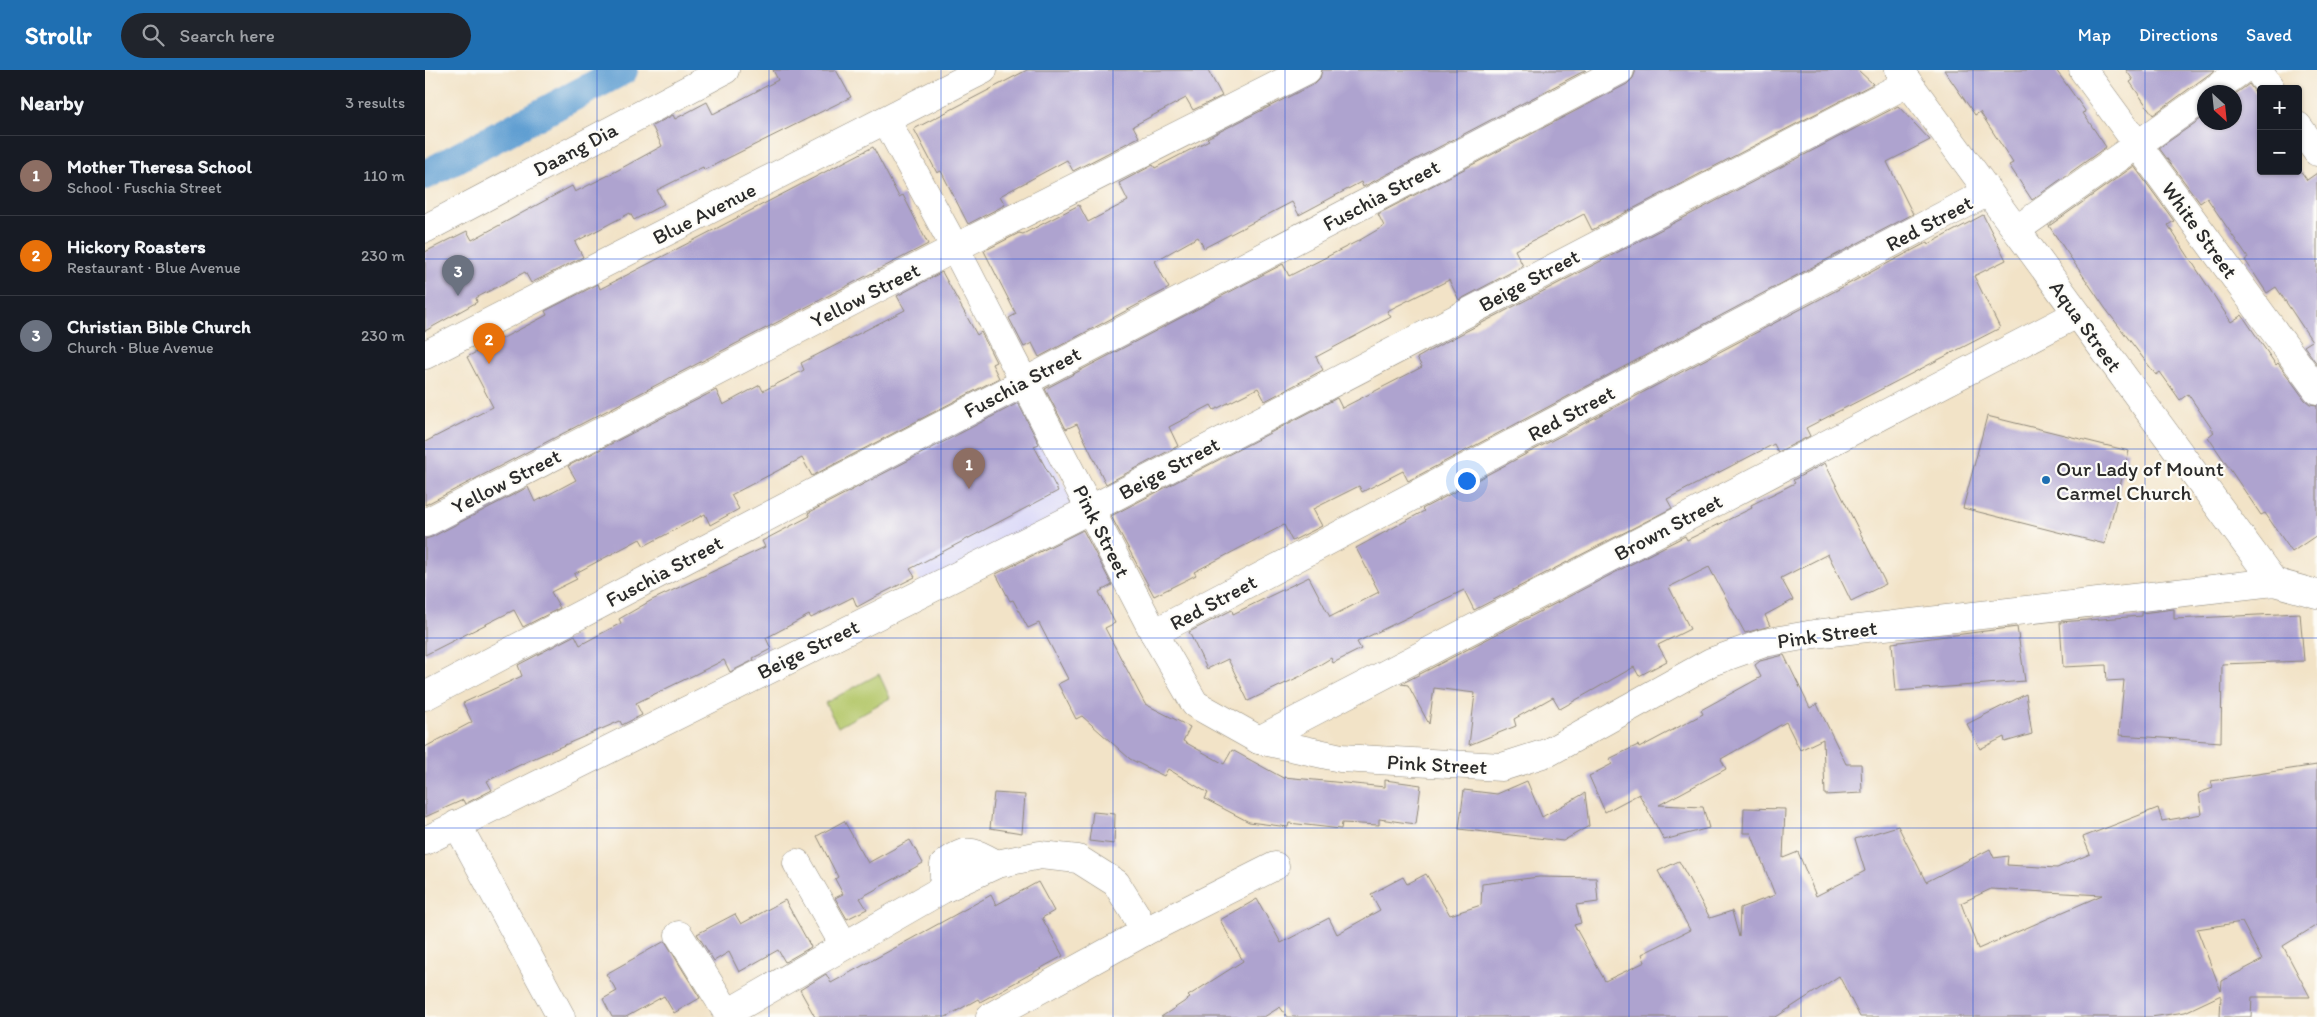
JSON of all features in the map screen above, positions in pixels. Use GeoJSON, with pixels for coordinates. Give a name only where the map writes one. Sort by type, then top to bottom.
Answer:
{"type":"FeatureCollection","features":[{"type":"Feature","properties":{"kind":"street","name":"Daang Dia"},"geometry":{"type":"LineString","coordinates":[[425,229],[725,70]]}},
{"type":"Feature","properties":{"kind":"street","name":"Blue Avenue"},"geometry":{"type":"LineString","coordinates":[[425,355],[983,70]]}},
{"type":"Feature","properties":{"kind":"street","name":"Yellow Street"},"geometry":{"type":"LineString","coordinates":[[425,523],[955,248],[1307,70]]}},
{"type":"Feature","properties":{"kind":"street","name":"Fuschia Street"},"geometry":{"type":"LineString","coordinates":[[425,696],[1620,70]]}},
{"type":"Feature","properties":{"kind":"street","name":"White Street"},"geometry":{"type":"LineString","coordinates":[[2083,70],[2317,390]]}},
{"type":"Feature","properties":{"kind":"street"},"geometry":{"type":"LineString","coordinates":[[2221,85],[2242,70]]}},
{"type":"Feature","properties":{"kind":"street"},"geometry":{"type":"LineString","coordinates":[[2258,70],[2268,85]]}},
{"type":"Feature","properties":{"kind":"street","name":"Aqua Street"},"geometry":{"type":"LineString","coordinates":[[1904,76],[2273,582]]}},
{"type":"Feature","properties":{"kind":"street","name":"Beige Street"},"geometry":{"type":"LineString","coordinates":[[425,841],[1091,509],[1904,76]]}},
{"type":"Feature","properties":{"kind":"street"},"geometry":{"type":"LineString","coordinates":[[2016,230],[2197,103]]}},
{"type":"Feature","properties":{"kind":"street","name":"Pink Street"},"geometry":{"type":"LineString","coordinates":[[886,120],[955,248],[1154,633],[1195,704],[1259,740],[1341,758],[1502,767],[1549,752],[1711,662],[1764,644],[1814,634],[2273,582],[2317,594]]}},
{"type":"Feature","properties":{"kind":"street"},"geometry":{"type":"LineString","coordinates":[[2301,130],[2317,152]]}},
{"type":"Feature","properties":{"kind":"street","name":"Red Street"},"geometry":{"type":"LineString","coordinates":[[1154,633],[1988,192]]}},
{"type":"Feature","properties":{"kind":"street","name":"Brown Street"},"geometry":{"type":"LineString","coordinates":[[1259,740],[2077,314]]}},
{"type":"Feature","properties":{"kind":"street"},"geometry":{"type":"LineString","coordinates":[[457,824],[561,1017]]}},
{"type":"Feature","properties":{"kind":"street"},"geometry":{"type":"LineString","coordinates":[[679,935],[729,1015],[844,945],[943,889],[997,864],[1040,855],[1078,859],[1116,883],[1144,932]]}},
{"type":"Feature","properties":{"kind":"street"},"geometry":{"type":"LineString","coordinates":[[797,863],[844,945]]}},
{"type":"Feature","properties":{"kind":"street"},"geometry":{"type":"LineString","coordinates":[[991,1017],[1144,932],[1275,866]]}},
{"type":"Feature","properties":{"kind":"shaded area"},"geometry":{"type":"Polygon","coordinates":[[[1017,393],[1075,506],[922,585],[863,472],[1017,393]]]}},
{"type":"Feature","properties":{"kind":"green space"},"geometry":{"type":"Polygon","coordinates":[[[879,674],[890,698],[838,727],[825,703],[879,674]]]}},
{"type":"Feature","properties":{"kind":"building"},"geometry":{"type":"Polygon","coordinates":[[[773,70],[836,70],[851,97],[704,170],[703,167],[657,190],[664,204],[634,220],[630,213],[575,242],[583,257],[531,283],[525,272],[476,298],[477,302],[425,331],[425,252],[467,231],[472,240],[572,186],[575,192],[609,175],[662,146],[652,126],[673,115],[675,119],[707,102],[713,114],[778,80],[773,70]]]}},
{"type":"Feature","properties":{"kind":"building"},"geometry":{"type":"Polygon","coordinates":[[[1027,70],[1208,70],[1222,96],[1193,110],[1186,98],[1133,126],[1139,137],[1073,171],[1067,160],[1000,196],[1005,205],[968,224],[941,171],[937,173],[914,129],[1027,70]]]}},
{"type":"Feature","properties":{"kind":"building"},"geometry":{"type":"Polygon","coordinates":[[[1322,70],[1586,70],[1363,187],[1361,182],[1299,215],[1292,202],[1204,248],[1198,237],[1155,261],[1169,288],[1039,357],[1032,343],[1024,347],[1009,318],[1016,314],[984,251],[1019,233],[1023,234],[1079,205],[1088,222],[1128,201],[1119,183],[1153,165],[1155,168],[1209,140],[1207,138],[1314,84],[1320,78],[1322,70]]]}},
{"type":"Feature","properties":{"kind":"building"},"geometry":{"type":"Polygon","coordinates":[[[1636,70],[1858,70],[1873,84],[1592,230],[1584,214],[1515,250],[1523,266],[1459,300],[1449,280],[1387,311],[1391,317],[1316,357],[1323,370],[1265,401],[1258,388],[1214,410],[1211,405],[1169,427],[1178,446],[1106,484],[1077,424],[1066,429],[1045,389],[1283,264],[1289,276],[1360,240],[1384,226],[1378,214],[1627,84],[1633,78],[1636,70]]]}},
{"type":"Feature","properties":{"kind":"building"},"geometry":{"type":"Polygon","coordinates":[[[1944,70],[2056,70],[2086,112],[2083,113],[2106,147],[2032,200],[2009,165],[2013,163],[1980,112],[1975,115],[1944,70]]]}},
{"type":"Feature","properties":{"kind":"building"},"geometry":{"type":"Polygon","coordinates":[[[2126,70],[2215,70],[2153,115],[2130,82],[2133,80],[2126,70]]]}},
{"type":"Feature","properties":{"kind":"building"},"geometry":{"type":"Polygon","coordinates":[[[2249,84],[2257,95],[2257,175],[2302,175],[2302,173],[2307,180],[2317,173],[2317,364],[2304,346],[2312,341],[2276,287],[2267,293],[2245,260],[2248,258],[2207,198],[2200,203],[2159,148],[2197,122],[2197,130],[2242,130],[2242,89],[2249,84]]]}},
{"type":"Feature","properties":{"kind":"building"},"geometry":{"type":"Polygon","coordinates":[[[1898,106],[1930,140],[1887,162],[1913,214],[1408,481],[1403,471],[1362,492],[1359,486],[1313,509],[1322,526],[1292,541],[1284,525],[1194,572],[1196,575],[1154,596],[1111,516],[1337,398],[1342,408],[1422,367],[1417,358],[1438,346],[1898,106]]]}},
{"type":"Feature","properties":{"kind":"building"},"geometry":{"type":"Polygon","coordinates":[[[873,147],[899,197],[903,195],[928,244],[425,505],[425,442],[493,407],[467,357],[547,315],[545,311],[598,284],[600,289],[873,147]]]}},
{"type":"Feature","properties":{"kind":"building"},"geometry":{"type":"Polygon","coordinates":[[[2134,166],[2174,221],[2168,225],[2231,322],[2242,315],[2276,365],[2278,363],[2305,400],[2310,404],[2317,405],[2317,535],[2292,552],[2265,513],[2261,515],[2208,437],[2214,432],[2188,394],[2180,400],[2160,372],[2156,375],[2105,308],[2049,226],[2134,166]]]}},
{"type":"Feature","properties":{"kind":"building"},"geometry":{"type":"Polygon","coordinates":[[[1983,215],[2006,260],[1974,276],[2000,328],[1806,428],[1810,436],[1778,452],[1774,444],[1667,499],[1672,508],[1474,610],[1464,590],[1357,642],[1361,649],[1333,663],[1331,658],[1303,675],[1248,701],[1228,659],[1207,669],[1189,632],[1232,610],[1233,614],[1309,577],[1330,617],[1379,592],[1356,548],[1424,511],[1422,509],[1928,242],[1929,244],[1983,215]]]}},
{"type":"Feature","properties":{"kind":"building"},"geometry":{"type":"Polygon","coordinates":[[[942,272],[977,335],[981,332],[996,362],[992,364],[999,378],[812,476],[802,458],[731,495],[739,509],[710,525],[705,514],[644,546],[640,539],[574,574],[577,579],[551,592],[560,608],[523,627],[514,610],[425,655],[425,539],[528,487],[535,502],[576,480],[568,466],[716,390],[723,405],[760,385],[763,391],[804,370],[801,363],[905,310],[897,296],[942,272]]]}},
{"type":"Feature","properties":{"kind":"building"},"geometry":{"type":"Polygon","coordinates":[[[1018,403],[1039,444],[1034,446],[1058,491],[910,569],[915,577],[857,607],[853,597],[811,618],[809,615],[766,638],[771,649],[753,658],[754,660],[730,672],[724,660],[636,703],[642,715],[622,725],[620,721],[530,760],[487,781],[492,790],[465,804],[463,800],[425,817],[425,747],[472,722],[463,703],[522,676],[518,665],[575,635],[580,645],[621,623],[619,619],[652,600],[765,547],[762,541],[810,516],[808,513],[1018,403]]]}},
{"type":"Feature","properties":{"kind":"building","name":"Our Lady of Mount Carmel Church"},"geometry":{"type":"Polygon","coordinates":[[[1987,416],[2129,451],[2105,544],[1963,508],[1987,416]]]}},
{"type":"Feature","properties":{"kind":"building"},"geometry":{"type":"Polygon","coordinates":[[[1825,463],[1886,584],[1851,601],[1828,554],[1781,578],[1793,600],[1765,615],[1770,626],[1745,633],[1709,567],[1669,587],[1690,629],[1658,645],[1667,661],[1639,676],[1634,667],[1560,709],[1553,697],[1514,719],[1516,726],[1469,745],[1475,693],[1434,688],[1429,724],[1408,685],[1401,684],[1685,536],[1687,540],[1752,508],[1751,505],[1795,483],[1793,480],[1825,463]]]}},
{"type":"Feature","properties":{"kind":"building"},"geometry":{"type":"Polygon","coordinates":[[[1083,530],[1112,585],[1099,592],[1115,623],[1105,628],[1145,704],[1190,727],[1183,741],[1224,764],[1232,750],[1285,779],[1284,777],[1385,787],[1385,780],[1421,785],[1416,824],[1379,819],[1379,825],[1342,823],[1341,829],[1289,823],[1288,827],[1249,822],[1205,799],[1208,793],[1168,769],[1164,776],[1130,759],[1082,716],[1076,719],[1058,684],[1068,679],[1039,623],[1028,628],[1013,600],[1010,601],[996,574],[1083,530]]]}},
{"type":"Feature","properties":{"kind":"building"},"geometry":{"type":"Polygon","coordinates":[[[2174,609],[2174,619],[2300,613],[2304,661],[2222,664],[2221,742],[2119,735],[2124,680],[2107,681],[2106,665],[2063,667],[2060,622],[2142,616],[2142,613],[2174,609]]]}},
{"type":"Feature","properties":{"kind":"building"},"geometry":{"type":"Polygon","coordinates":[[[2017,627],[2025,681],[1896,691],[1892,643],[2017,627]]]}},
{"type":"Feature","properties":{"kind":"building"},"geometry":{"type":"Polygon","coordinates":[[[1784,655],[1810,708],[1817,704],[1846,764],[1861,764],[1862,793],[1825,795],[1823,739],[1800,750],[1786,722],[1721,759],[1726,769],[1659,805],[1703,807],[1709,828],[1664,840],[1639,794],[1605,812],[1589,776],[1612,764],[1609,759],[1638,745],[1639,748],[1703,714],[1701,710],[1761,677],[1755,665],[1760,661],[1784,655]]]}},
{"type":"Feature","properties":{"kind":"building"},"geometry":{"type":"Polygon","coordinates":[[[2026,694],[2032,734],[2005,742],[2004,737],[1980,749],[1967,724],[2026,694]]]}},
{"type":"Feature","properties":{"kind":"building"},"geometry":{"type":"Polygon","coordinates":[[[2317,765],[2317,925],[2283,946],[2310,997],[2252,997],[2251,1017],[2220,1017],[2221,995],[2185,1012],[2151,1017],[1860,1017],[1839,976],[1776,1017],[1287,1017],[1280,1007],[1264,1017],[1161,1017],[1190,998],[1188,996],[1243,961],[1220,920],[1257,899],[1281,943],[1329,918],[1337,934],[1380,910],[1371,894],[1403,877],[1407,884],[1426,874],[1450,915],[1481,905],[1482,884],[1539,877],[1596,878],[1598,902],[1576,905],[1581,923],[1574,925],[1605,981],[1645,962],[1642,954],[1690,930],[1658,871],[1679,861],[1710,918],[1732,911],[1739,937],[1740,908],[1775,895],[1751,833],[1743,833],[1744,808],[1785,809],[1783,858],[1798,852],[1816,896],[1865,871],[1855,839],[1898,826],[1926,882],[1990,849],[1994,858],[2008,856],[2007,865],[2057,868],[2090,854],[2083,837],[2158,808],[2162,821],[2202,814],[2199,793],[2213,788],[2211,781],[2317,765]],[[1991,889],[1961,903],[1978,949],[2102,895],[1991,889]],[[2242,922],[2197,929],[2221,991],[2222,981],[2262,960],[2242,922]]]}},
{"type":"Feature","properties":{"kind":"building"},"geometry":{"type":"Polygon","coordinates":[[[1527,781],[1542,817],[1585,793],[1589,826],[1563,841],[1459,829],[1464,790],[1497,794],[1527,781]]]}},
{"type":"Feature","properties":{"kind":"building"},"geometry":{"type":"Polygon","coordinates":[[[994,793],[1025,795],[1022,833],[990,828],[994,793]]]}},
{"type":"Feature","properties":{"kind":"building"},"geometry":{"type":"Polygon","coordinates":[[[1093,812],[1115,814],[1114,844],[1089,841],[1093,812]]]}},
{"type":"Feature","properties":{"kind":"building"},"geometry":{"type":"Polygon","coordinates":[[[844,821],[868,863],[910,840],[923,863],[860,898],[867,909],[847,919],[835,898],[843,894],[835,879],[838,877],[817,836],[844,821]]]}},
{"type":"Feature","properties":{"kind":"building"},"geometry":{"type":"Polygon","coordinates":[[[1038,882],[1054,911],[1042,918],[1063,956],[980,1002],[978,999],[946,1017],[815,1017],[800,990],[826,974],[831,983],[991,895],[996,905],[1038,882]]]}},
{"type":"Feature","properties":{"kind":"building"},"geometry":{"type":"Polygon","coordinates":[[[785,900],[811,947],[785,962],[778,950],[739,972],[729,952],[714,961],[697,934],[735,914],[741,924],[785,900]]]}},
{"type":"Feature","properties":{"kind":"building"},"geometry":{"type":"Polygon","coordinates":[[[665,941],[700,998],[674,1013],[664,996],[626,1017],[612,1017],[603,999],[617,991],[606,974],[665,941]]]}},
{"type":"Feature","properties":{"kind":"waterway"},"geometry":{"type":"LineString","coordinates":[[425,175],[623,70]]}},
{"type":"Feature","properties":{"kind":"place","name":"Christian Bible Church"},"geometry":{"type":"Point","coordinates":[458,296]}},
{"type":"Feature","properties":{"kind":"place","name":"Hickory Roasters"},"geometry":{"type":"Point","coordinates":[489,364]}},
{"type":"Feature","properties":{"kind":"place","name":"Our Lady of Mount Carmel Church"},"geometry":{"type":"Point","coordinates":[2046,480]}},
{"type":"Feature","properties":{"kind":"place","name":"Mother Theresa School"},"geometry":{"type":"Point","coordinates":[969,489]}}]}
